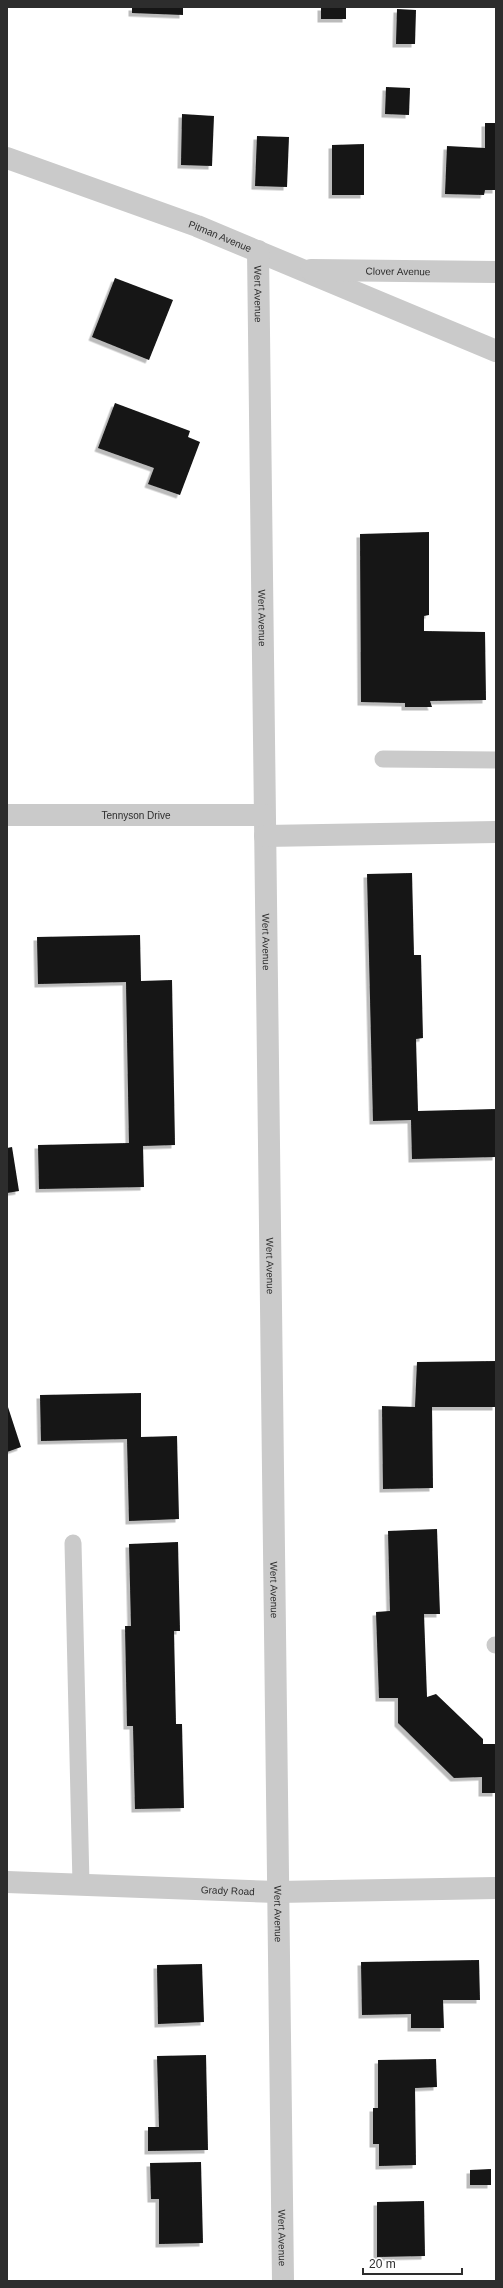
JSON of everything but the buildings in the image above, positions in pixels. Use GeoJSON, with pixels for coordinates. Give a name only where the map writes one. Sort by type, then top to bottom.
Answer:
{"type":"FeatureCollection","features":[{"type":"Feature","properties":{"kind":"street","name":"Pitman Avenue"},"geometry":{"type":"LineString","coordinates":[[7,158],[197,226],[496,351]]}},
{"type":"Feature","properties":{"kind":"street","name":"Wert Avenue"},"geometry":{"type":"LineString","coordinates":[[258,251],[283,2281]]}},
{"type":"Feature","properties":{"kind":"street","name":"Clover Avenue"},"geometry":{"type":"LineString","coordinates":[[301,270],[496,272]]}},
{"type":"Feature","properties":{"kind":"street","name":"Tennyson Drive"},"geometry":{"type":"LineString","coordinates":[[7,815],[264,826],[496,832]]}},
{"type":"Feature","properties":{"kind":"street","name":"Grady Road"},"geometry":{"type":"LineString","coordinates":[[7,1882],[278,1892],[496,1888]]}},
{"type":"Feature","properties":{"kind":"lane"},"geometry":{"type":"LineString","coordinates":[[384,759],[496,760]]}},
{"type":"Feature","properties":{"kind":"lane"},"geometry":{"type":"LineString","coordinates":[[73,1543],[81,1884]]}}]}
